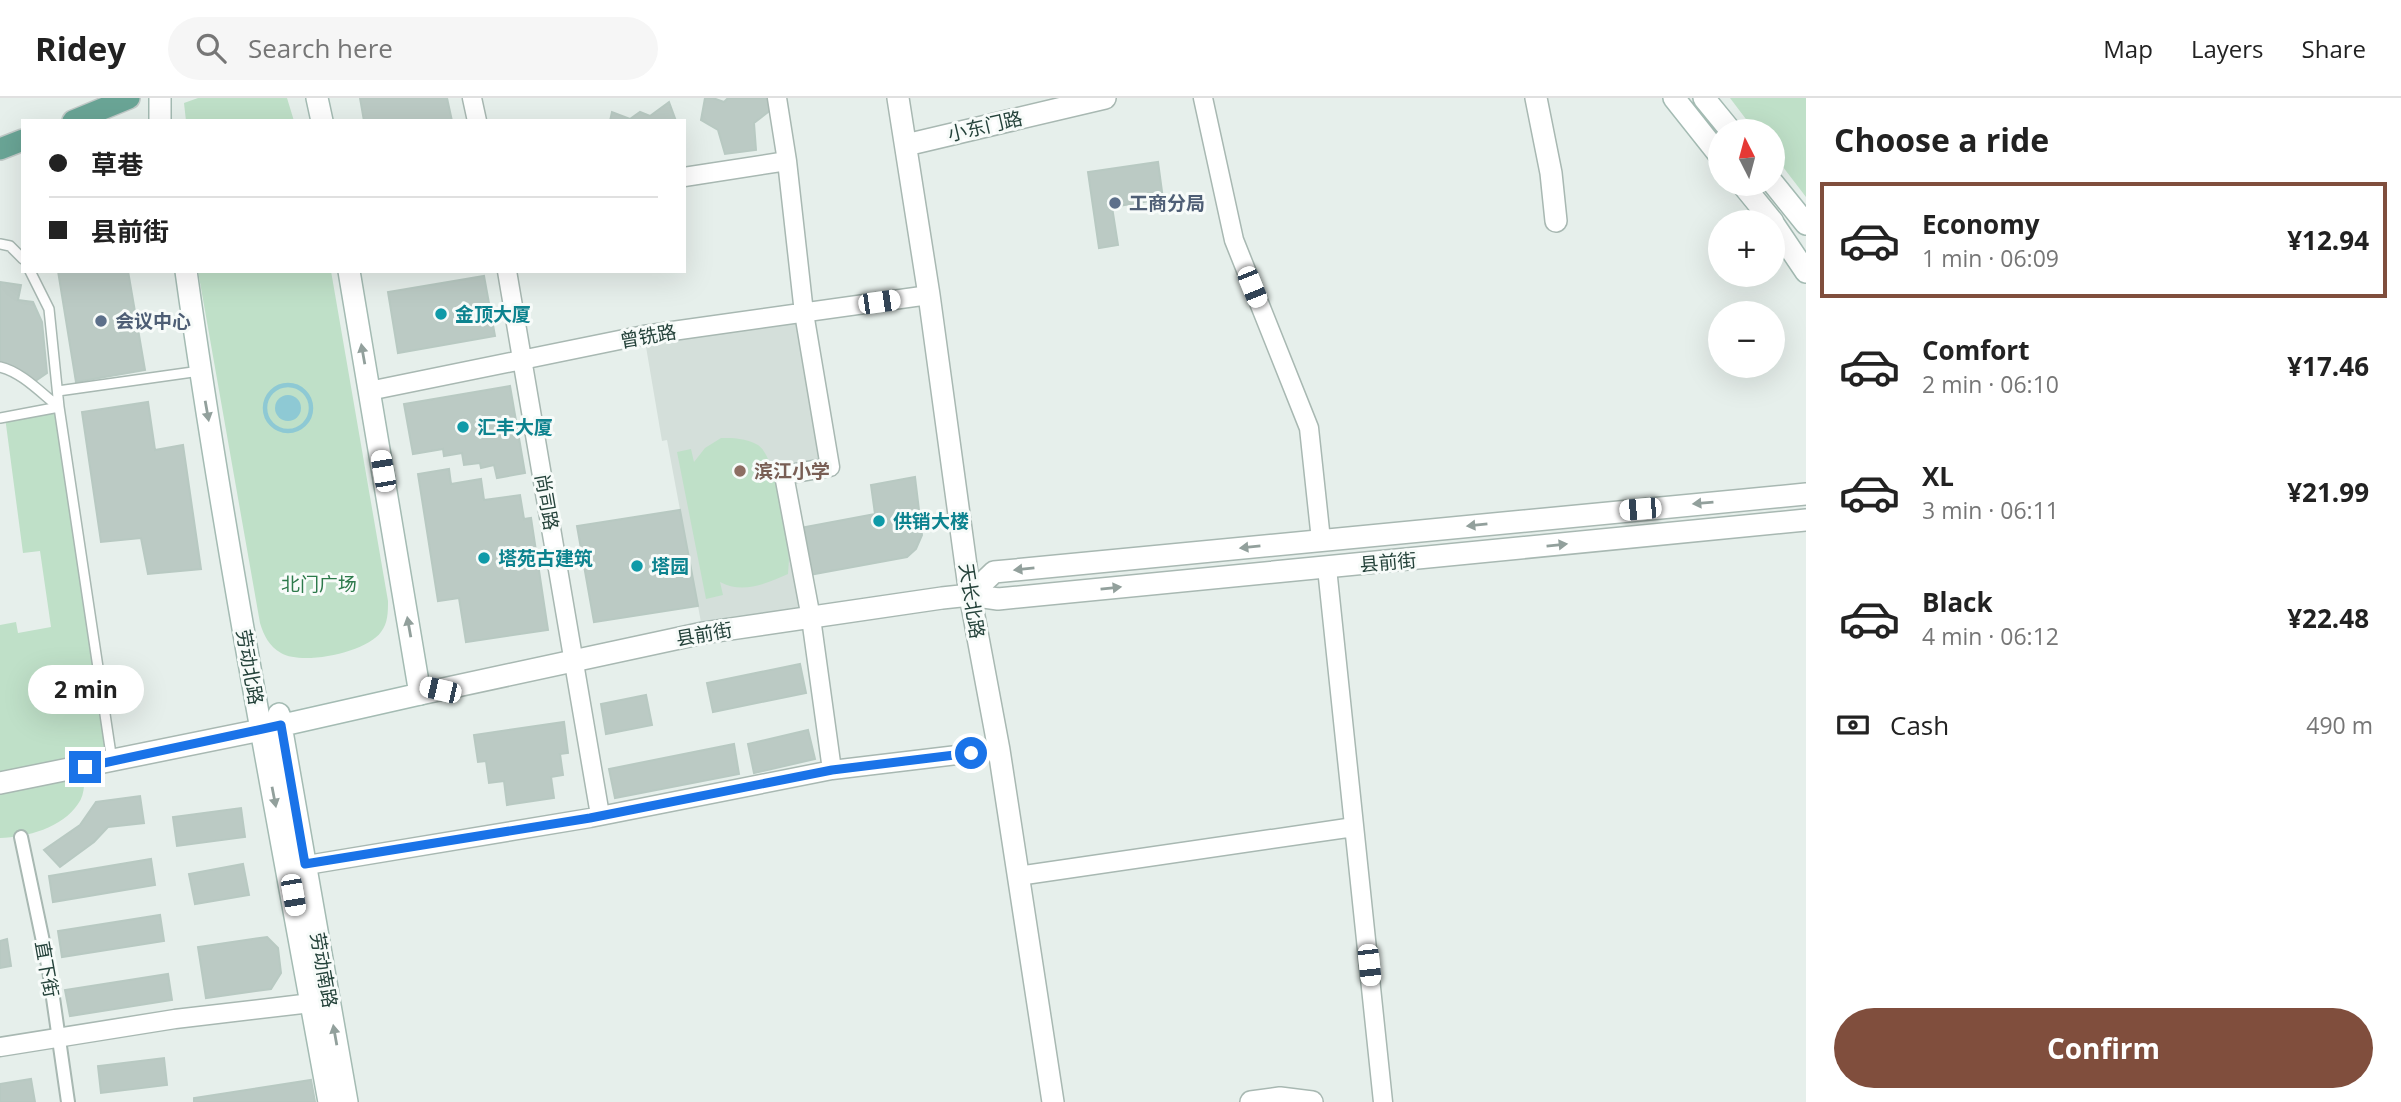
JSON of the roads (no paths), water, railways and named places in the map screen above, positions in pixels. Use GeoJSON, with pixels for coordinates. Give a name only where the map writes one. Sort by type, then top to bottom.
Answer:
{"type":"FeatureCollection","features":[{"type":"Feature","properties":{"kind":"main road"},"geometry":{"type":"LineString","coordinates":[[78,119],[129,98]]}},
{"type":"Feature","properties":{"kind":"main road"},"geometry":{"type":"LineString","coordinates":[[0,149],[21,141]]}},
{"type":"Feature","properties":{"kind":"street"},"geometry":{"type":"LineString","coordinates":[[160,98],[160,119]]}},
{"type":"Feature","properties":{"kind":"street"},"geometry":{"type":"LineString","coordinates":[[317,98],[322,119]]}},
{"type":"Feature","properties":{"kind":"street"},"geometry":{"type":"LineString","coordinates":[[472,98],[477,119]]}},
{"type":"Feature","properties":{"kind":"street"},"geometry":{"type":"LineString","coordinates":[[777,98],[804,313],[830,467],[784,475],[811,618],[832,770]]}},
{"type":"Feature","properties":{"kind":"street","name":"天长北路"},"geometry":{"type":"LineString","coordinates":[[898,98],[929,295],[970,595],[999,750],[1053,1102]]}},
{"type":"Feature","properties":{"kind":"street","name":"小东门路"},"geometry":{"type":"LineString","coordinates":[[906,145],[1105,98]]}},
{"type":"Feature","properties":{"kind":"street"},"geometry":{"type":"LineString","coordinates":[[1203,98],[1234,240],[1309,428],[1321,540]]}},
{"type":"Feature","properties":{"kind":"street"},"geometry":{"type":"LineString","coordinates":[[1536,98],[1551,173],[1556,221]]}},
{"type":"Feature","properties":{"kind":"street"},"geometry":{"type":"LineString","coordinates":[[1674,98],[1708,141]]}},
{"type":"Feature","properties":{"kind":"street"},"geometry":{"type":"LineString","coordinates":[[1704,98],[1721,119]]}},
{"type":"Feature","properties":{"kind":"street"},"geometry":{"type":"LineString","coordinates":[[686,177],[787,161]]}},
{"type":"Feature","properties":{"kind":"street"},"geometry":{"type":"LineString","coordinates":[[1752,196],[1763,210]]}},
{"type":"Feature","properties":{"kind":"street"},"geometry":{"type":"LineString","coordinates":[[1783,196],[1806,224]]}},
{"type":"Feature","properties":{"kind":"street"},"geometry":{"type":"LineString","coordinates":[[1785,240],[1806,272]]}},
{"type":"Feature","properties":{"kind":"street","name":"劳动北路"},"geometry":{"type":"LineString","coordinates":[[186,273],[200,371],[296,866],[311,1003],[329,1102]]}},
{"type":"Feature","properties":{"kind":"street"},"geometry":{"type":"LineString","coordinates":[[349,273],[426,689]]}},
{"type":"Feature","properties":{"kind":"street","name":"尚司路"},"geometry":{"type":"LineString","coordinates":[[507,273],[600,815]]}},
{"type":"Feature","properties":{"kind":"street","name":"曾铣路"},"geometry":{"type":"LineString","coordinates":[[369,391],[644,335],[929,295]]}},
{"type":"Feature","properties":{"kind":"street","name":"县前街"},"geometry":{"type":"LineString","coordinates":[[970,595],[995,572],[1806,494]]}},
{"type":"Feature","properties":{"kind":"street","name":"县前街"},"geometry":{"type":"LineString","coordinates":[[0,783],[237,735],[270,722],[703,633],[970,595],[998,599],[1806,520]]}},
{"type":"Feature","properties":{"kind":"street"},"geometry":{"type":"LineString","coordinates":[[1327,568],[1383,1102]]}},
{"type":"Feature","properties":{"kind":"street"},"geometry":{"type":"LineString","coordinates":[[296,866],[600,815],[832,770],[999,750]]}},
{"type":"Feature","properties":{"kind":"street"},"geometry":{"type":"LineString","coordinates":[[1018,876],[1354,827]]}},
{"type":"Feature","properties":{"kind":"street","name":"直下街"},"geometry":{"type":"LineString","coordinates":[[21,837],[48,970],[68,1102]]}},
{"type":"Feature","properties":{"kind":"street","name":"劳动南路"},"geometry":{"type":"LineString","coordinates":[[296,866],[347,1102]]}},
{"type":"Feature","properties":{"kind":"street"},"geometry":{"type":"LineString","coordinates":[[0,1047],[175,1019],[311,1003]]}},
{"type":"Feature","properties":{"kind":"street"},"geometry":{"type":"LineString","coordinates":[[1251,1102],[1280,1098],[1312,1102]]}},
{"type":"Feature","properties":{"kind":"lane"},"geometry":{"type":"LineString","coordinates":[[0,244],[10,246],[21,257]]}},
{"type":"Feature","properties":{"kind":"lane"},"geometry":{"type":"LineString","coordinates":[[31,273],[49,309],[59,407],[112,761]]}},
{"type":"Feature","properties":{"kind":"lane"},"geometry":{"type":"LineString","coordinates":[[0,367],[33,386],[59,407]]}},
{"type":"Feature","properties":{"kind":"lane"},"geometry":{"type":"LineString","coordinates":[[58,391],[200,371]]}},
{"type":"Feature","properties":{"kind":"lane"},"geometry":{"type":"LineString","coordinates":[[0,418],[59,407]]}},
{"type":"Feature","properties":{"kind":"water"},"geometry":{"type":"Polygon","coordinates":[[[288,395],[297,399],[301,408],[297,417],[288,421],[279,417],[275,408],[279,399],[288,395]]]}},
{"type":"Feature","properties":{"kind":"waterway"},"geometry":{"type":"LineString","coordinates":[[288,385],[305,391],[311,408],[305,425],[288,431],[271,425],[265,408],[271,391],[288,385]]}},
{"type":"Feature","properties":{"kind":"place","name":"工商分局"},"geometry":{"type":"Point","coordinates":[1115,203]}},
{"type":"Feature","properties":{"kind":"place","name":"金顶大厦"},"geometry":{"type":"Point","coordinates":[441,314]}},
{"type":"Feature","properties":{"kind":"place","name":"会议中心"},"geometry":{"type":"Point","coordinates":[101,321]}},
{"type":"Feature","properties":{"kind":"place","name":"汇丰大厦"},"geometry":{"type":"Point","coordinates":[463,427]}},
{"type":"Feature","properties":{"kind":"place","name":"滨江小学"},"geometry":{"type":"Point","coordinates":[740,471]}},
{"type":"Feature","properties":{"kind":"place","name":"供销大楼"},"geometry":{"type":"Point","coordinates":[879,521]}},
{"type":"Feature","properties":{"kind":"place","name":"塔苑古建筑"},"geometry":{"type":"Point","coordinates":[484,558]}},
{"type":"Feature","properties":{"kind":"place","name":"塔园"},"geometry":{"type":"Point","coordinates":[637,566]}},
{"type":"Feature","properties":{"kind":"park label","name":"北门广场"},"geometry":{"type":"Point","coordinates":[319,584]}}]}
